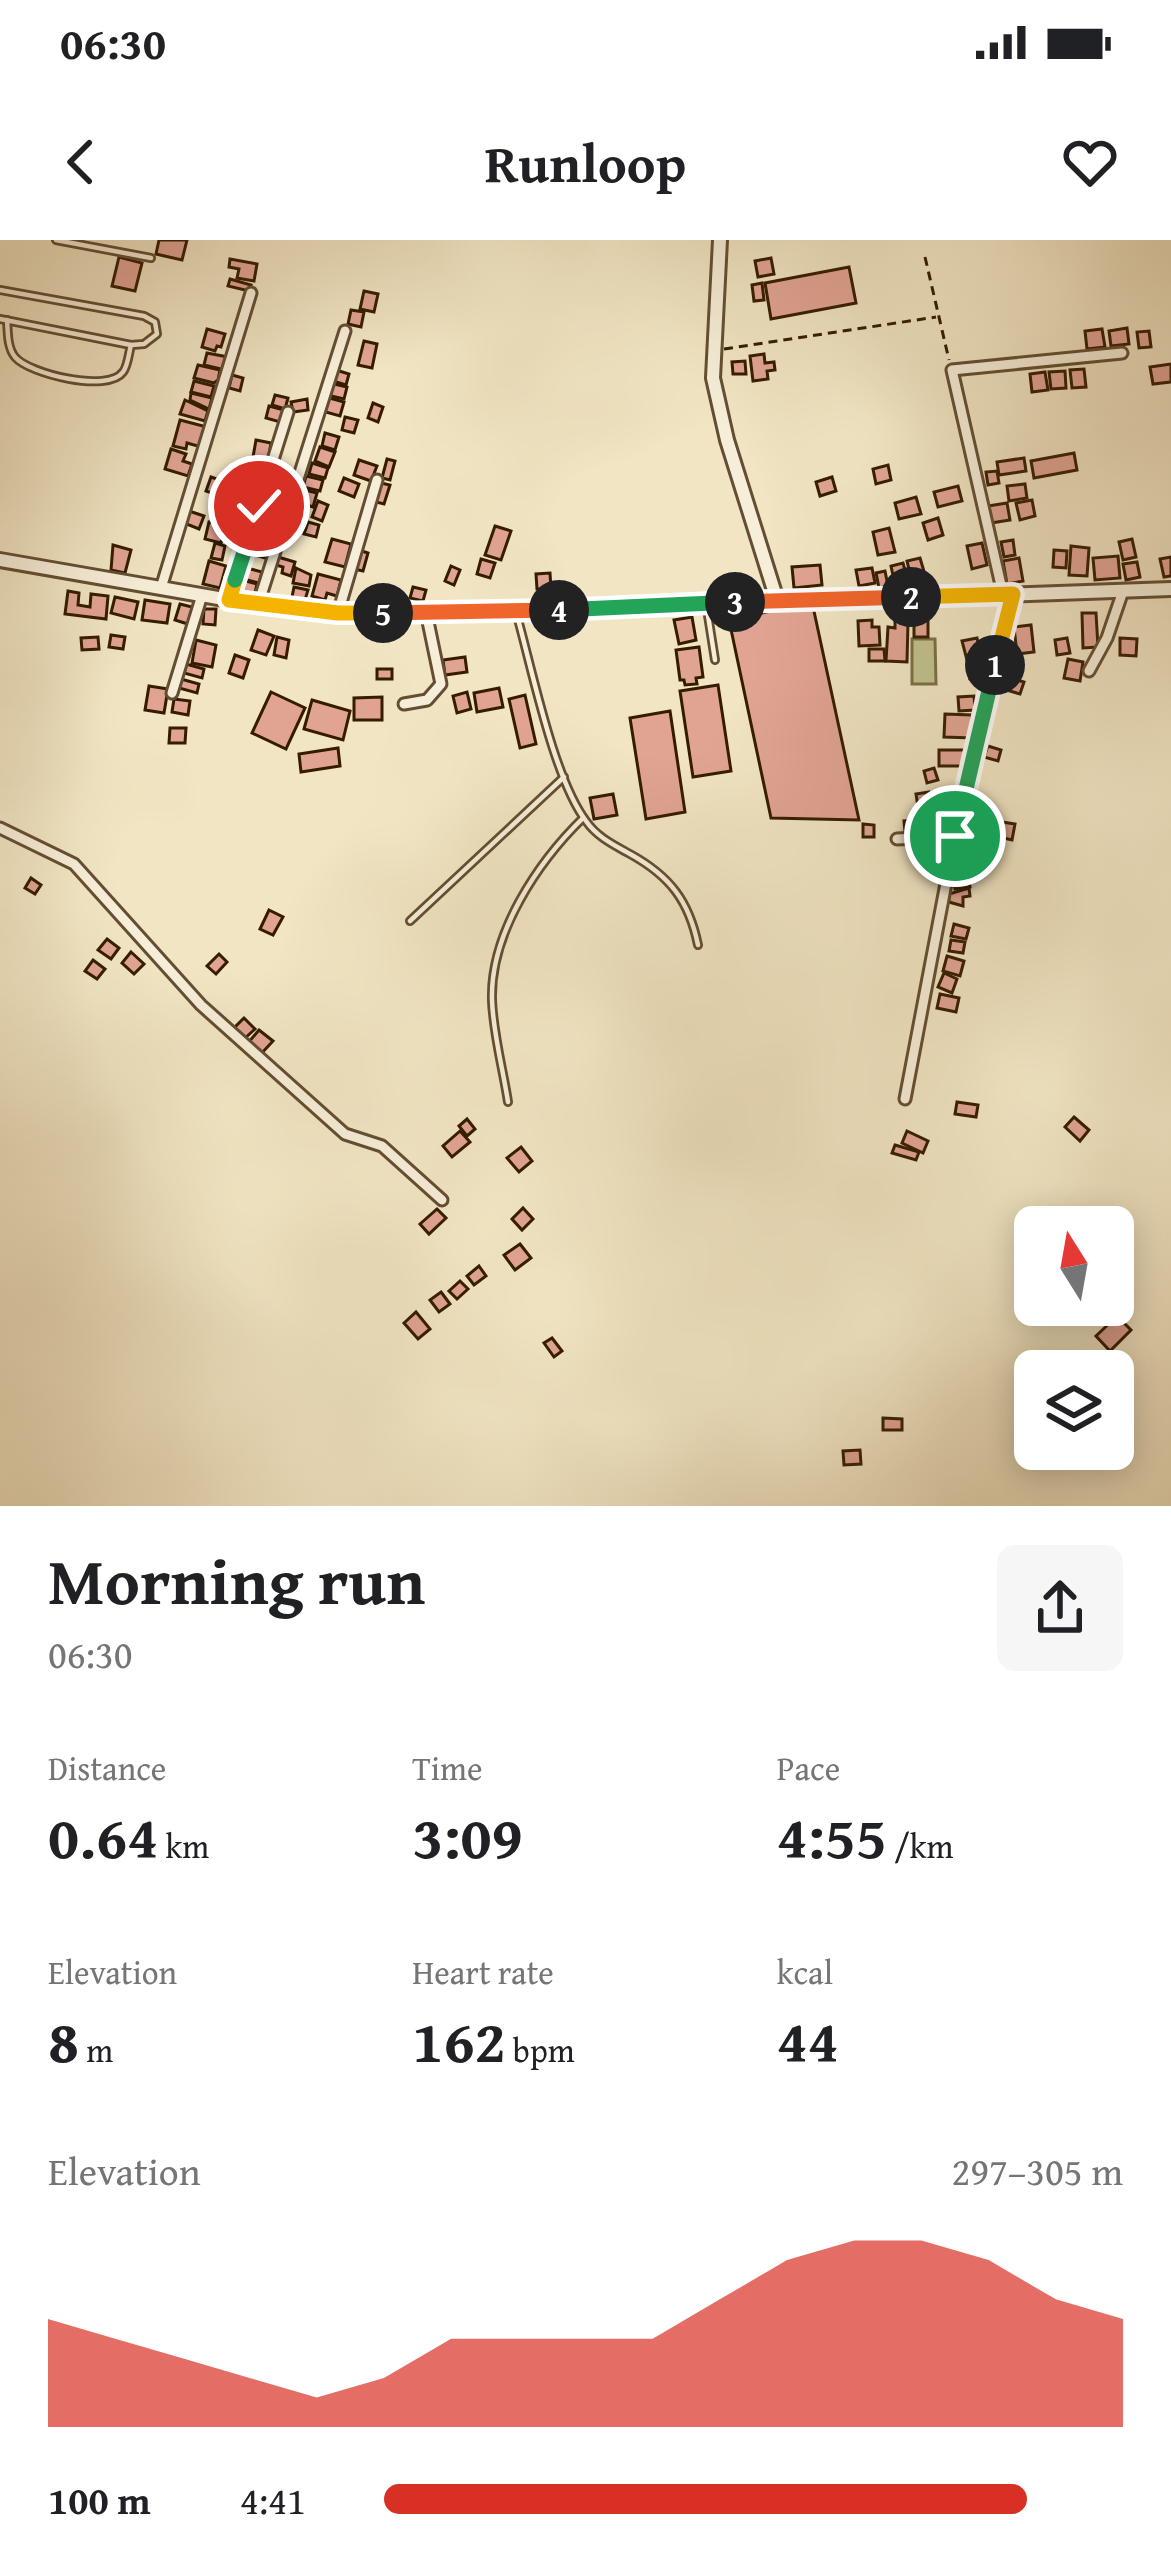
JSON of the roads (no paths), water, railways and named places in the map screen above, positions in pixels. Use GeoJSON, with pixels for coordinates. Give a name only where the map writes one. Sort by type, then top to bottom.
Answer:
{"type":"FeatureCollection","features":[{"type":"Feature","properties":{"kind":"street"},"geometry":{"type":"LineString","coordinates":[[720,240],[713,378],[727,440],[778,600]]}},
{"type":"Feature","properties":{"kind":"street"},"geometry":{"type":"LineString","coordinates":[[161,588],[251,293]]}},
{"type":"Feature","properties":{"kind":"street"},"geometry":{"type":"LineString","coordinates":[[258,605],[345,331]]}},
{"type":"Feature","properties":{"kind":"street"},"geometry":{"type":"LineString","coordinates":[[905,1099],[1008,594],[952,370],[1122,352]]}},
{"type":"Feature","properties":{"kind":"street"},"geometry":{"type":"LineString","coordinates":[[229,600],[288,412]]}},
{"type":"Feature","properties":{"kind":"street"},"geometry":{"type":"LineString","coordinates":[[338,613],[377,480]]}},
{"type":"Feature","properties":{"kind":"street"},"geometry":{"type":"LineString","coordinates":[[0,560],[258,605],[338,613],[516,612],[1171,589]]}},
{"type":"Feature","properties":{"kind":"street"},"geometry":{"type":"LineString","coordinates":[[1089,671],[1107,638],[1123,591]]}},
{"type":"Feature","properties":{"kind":"street"},"geometry":{"type":"LineString","coordinates":[[172,693],[202,595]]}},
{"type":"Feature","properties":{"kind":"street"},"geometry":{"type":"LineString","coordinates":[[404,704],[427,700],[441,684],[426,613]]}},
{"type":"Feature","properties":{"kind":"street"},"geometry":{"type":"LineString","coordinates":[[0,828],[74,864],[201,1005],[345,1134],[382,1146],[442,1200]]}},
{"type":"Feature","properties":{"kind":"street"},"geometry":{"type":"LineString","coordinates":[[897,838],[955,836]]}},
{"type":"Feature","properties":{"kind":"lane"},"geometry":{"type":"LineString","coordinates":[[56,240],[151,258]]}},
{"type":"Feature","properties":{"kind":"lane"},"geometry":{"type":"LineString","coordinates":[[118,252],[121,240]]}},
{"type":"Feature","properties":{"kind":"lane"},"geometry":{"type":"LineString","coordinates":[[0,290],[152,318],[157,334],[144,344],[3,319],[16,360],[30,368],[104,382],[124,371],[131,344]]}},
{"type":"Feature","properties":{"kind":"lane"},"geometry":{"type":"LineString","coordinates":[[706,603],[715,660]]}},
{"type":"Feature","properties":{"kind":"lane"},"geometry":{"type":"LineString","coordinates":[[516,612],[564,777],[583,818],[683,896],[698,945]]}},
{"type":"Feature","properties":{"kind":"lane"},"geometry":{"type":"LineString","coordinates":[[410,921],[564,777]]}},
{"type":"Feature","properties":{"kind":"lane"},"geometry":{"type":"LineString","coordinates":[[508,1102],[491,1002],[496,957],[542,865],[583,818]]}}]}
